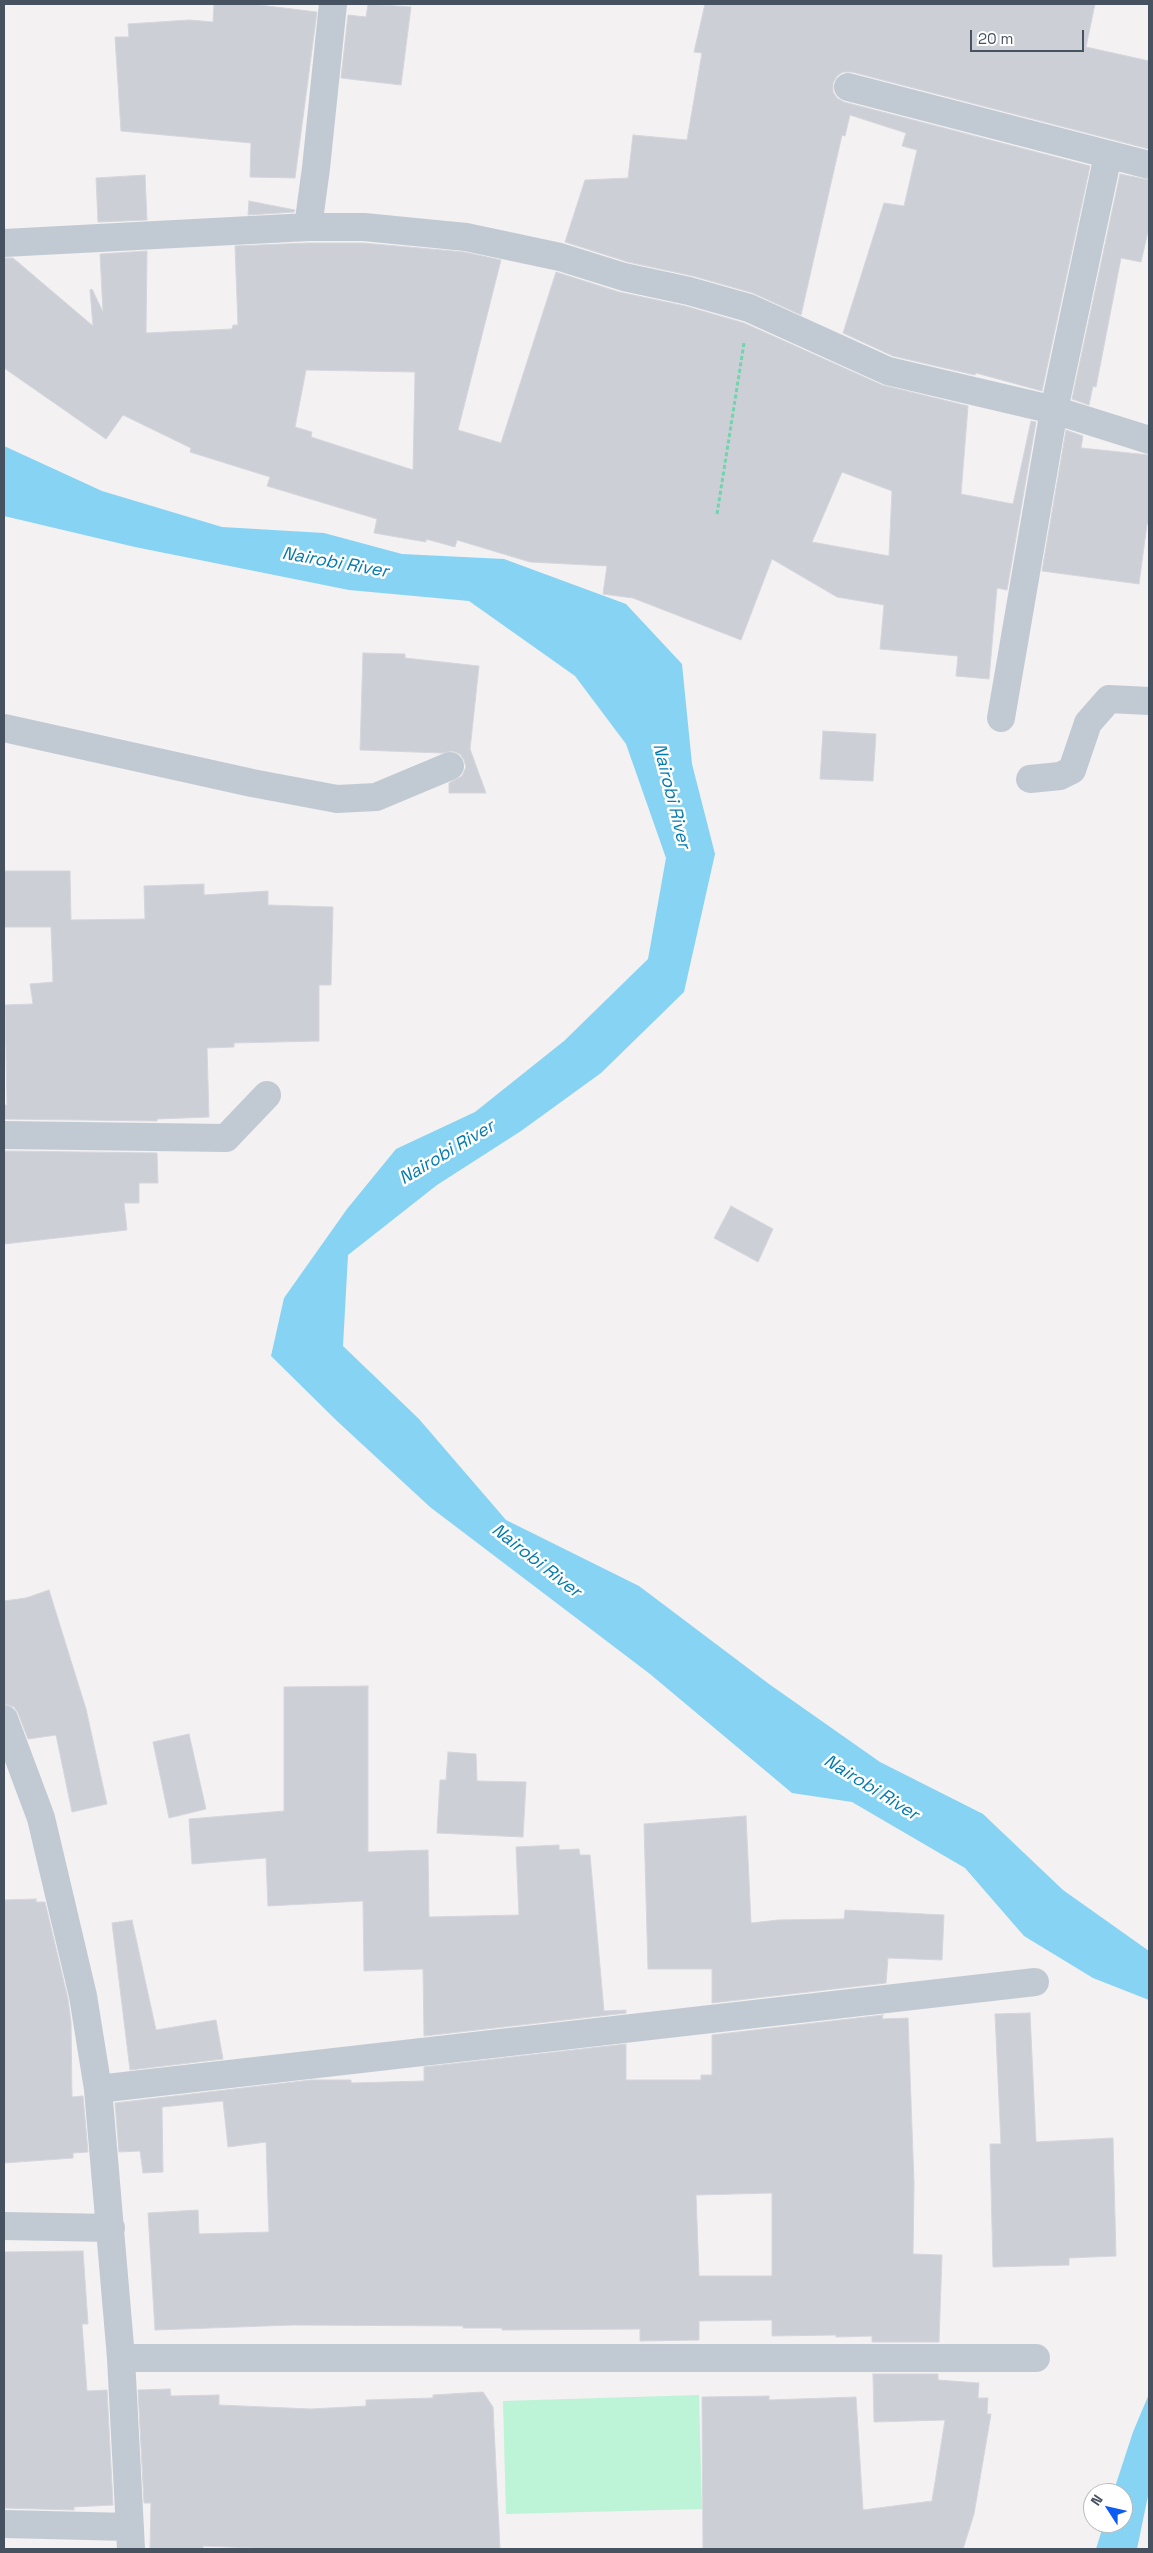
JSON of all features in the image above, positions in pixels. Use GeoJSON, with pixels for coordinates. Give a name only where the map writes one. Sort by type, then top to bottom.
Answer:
{"type":"FeatureCollection","features":[{"type":"Feature","properties":{"kind":"street"},"geometry":{"type":"LineString","coordinates":[[308,227],[333,4]]}},
{"type":"Feature","properties":{"kind":"street"},"geometry":{"type":"LineString","coordinates":[[848,87],[1149,165]]}},
{"type":"Feature","properties":{"kind":"street"},"geometry":{"type":"LineString","coordinates":[[1001,718],[1054,410],[1108,155]]}},
{"type":"Feature","properties":{"kind":"street"},"geometry":{"type":"LineString","coordinates":[[4,243],[308,227],[364,228],[466,237],[560,257],[624,277],[690,291],[749,308],[888,371],[1054,410],[1149,440]]}},
{"type":"Feature","properties":{"kind":"street"},"geometry":{"type":"LineString","coordinates":[[1030,779],[1060,776],[1072,770],[1088,723],[1109,699],[1149,701]]}},
{"type":"Feature","properties":{"kind":"street"},"geometry":{"type":"LineString","coordinates":[[4,728],[252,783],[337,799],[376,797],[450,766]]}},
{"type":"Feature","properties":{"kind":"street"},"geometry":{"type":"LineString","coordinates":[[4,1135],[226,1138],[267,1095]]}},
{"type":"Feature","properties":{"kind":"street"},"geometry":{"type":"LineString","coordinates":[[4,1719],[41,1818],[83,1996],[98,2089],[121,2358],[131,2538],[4,2524]]}},
{"type":"Feature","properties":{"kind":"street"},"geometry":{"type":"LineString","coordinates":[[98,2089],[1035,1982]]}},
{"type":"Feature","properties":{"kind":"street"},"geometry":{"type":"LineString","coordinates":[[4,2226],[111,2228]]}},
{"type":"Feature","properties":{"kind":"street"},"geometry":{"type":"LineString","coordinates":[[121,2358],[1036,2358]]}},
{"type":"Feature","properties":{"kind":"path"},"geometry":{"type":"LineString","coordinates":[[717,514],[749,308]]}},
{"type":"Feature","properties":{"kind":"green space"},"geometry":{"type":"Polygon","coordinates":[[[699,2395],[702,2509],[506,2514],[503,2401],[699,2395]]]}},
{"type":"Feature","properties":{"kind":"water","name":"Nairobi River"},"geometry":{"type":"Polygon","coordinates":[[[4,446],[102,491],[222,527],[324,533],[402,554],[504,559],[626,604],[682,664],[692,764],[715,854],[684,992],[601,1073],[521,1131],[437,1185],[348,1255],[343,1346],[419,1419],[506,1520],[639,1586],[769,1684],[880,1762],[983,1814],[1063,1890],[1149,1951],[1149,2000],[1093,1978],[1024,1936],[965,1868],[852,1802],[792,1793],[650,1674],[430,1507],[337,1421],[271,1356],[284,1298],[347,1209],[396,1149],[475,1112],[564,1041],[648,959],[666,858],[626,744],[575,676],[469,601],[349,590],[135,547],[4,516],[4,446]]]}},
{"type":"Feature","properties":{"kind":"water"},"geometry":{"type":"Polygon","coordinates":[[[1149,2394],[1149,2491],[1137,2549],[1096,2549],[1101,2533],[1133,2533],[1133,2483],[1116,2483],[1133,2432],[1149,2394]]]}},
{"type":"Feature","properties":{"kind":"building"},"geometry":{"type":"Polygon","coordinates":[[[214,4],[251,4],[317,12],[295,178],[250,177],[251,143],[121,131],[115,37],[129,37],[128,24],[189,20],[213,22],[214,4]]]}},
{"type":"Feature","properties":{"kind":"building"},"geometry":{"type":"Polygon","coordinates":[[[368,4],[411,7],[401,85],[341,78],[348,15],[366,17],[368,4]]]}},
{"type":"Feature","properties":{"kind":"building"},"geometry":{"type":"Polygon","coordinates":[[[705,4],[1095,4],[1086,47],[1149,61],[1149,149],[852,72],[843,72],[837,76],[833,83],[833,92],[837,98],[844,102],[1090,166],[1042,391],[976,373],[975,375],[893,356],[843,333],[884,203],[904,206],[917,150],[902,146],[906,133],[850,115],[845,136],[842,135],[801,315],[753,293],[693,276],[628,262],[565,242],[585,180],[628,178],[633,135],[687,140],[702,53],[694,52],[705,4]]]}},
{"type":"Feature","properties":{"kind":"building"},"geometry":{"type":"Polygon","coordinates":[[[1120,174],[1149,180],[1149,227],[1141,262],[1121,258],[1096,387],[1093,386],[1089,405],[1072,399],[1120,174]]]}},
{"type":"Feature","properties":{"kind":"building"},"geometry":{"type":"Polygon","coordinates":[[[145,175],[147,220],[98,222],[96,178],[145,175]]]}},
{"type":"Feature","properties":{"kind":"building"},"geometry":{"type":"Polygon","coordinates":[[[249,201],[295,210],[294,212],[248,215],[249,201]]]}},
{"type":"Feature","properties":{"kind":"building"},"geometry":{"type":"Polygon","coordinates":[[[363,243],[464,252],[501,260],[458,430],[501,443],[556,272],[619,292],[685,306],[744,323],[882,385],[968,406],[961,494],[1013,504],[1031,421],[1036,422],[1007,590],[997,588],[989,679],[956,676],[958,656],[880,649],[884,605],[837,597],[772,559],[741,640],[633,598],[603,594],[607,566],[530,562],[457,540],[455,547],[426,539],[426,542],[374,533],[377,519],[267,486],[270,477],[190,452],[191,448],[123,415],[106,439],[4,368],[4,258],[13,258],[93,326],[90,290],[92,289],[103,312],[100,254],[147,251],[146,333],[232,329],[233,325],[238,325],[235,246],[363,243]],[[306,370],[295,427],[312,432],[311,437],[413,470],[415,372],[306,370]],[[842,472],[812,542],[889,556],[892,491],[842,472]]]}},
{"type":"Feature","properties":{"kind":"building"},"geometry":{"type":"Polygon","coordinates":[[[1066,430],[1083,436],[1081,448],[1149,455],[1149,524],[1147,524],[1139,584],[1042,571],[1066,430]]]}},
{"type":"Feature","properties":{"kind":"building"},"geometry":{"type":"Polygon","coordinates":[[[363,653],[405,654],[405,658],[479,666],[470,749],[486,793],[449,793],[449,783],[462,776],[466,767],[460,754],[452,751],[442,753],[360,750],[363,653]]]}},
{"type":"Feature","properties":{"kind":"building"},"geometry":{"type":"Polygon","coordinates":[[[823,731],[876,734],[873,781],[820,779],[823,731]]]}},
{"type":"Feature","properties":{"kind":"building"},"geometry":{"type":"Polygon","coordinates":[[[4,871],[70,871],[71,920],[145,919],[144,886],[204,884],[204,895],[268,891],[268,905],[333,907],[331,985],[319,985],[319,1041],[234,1043],[234,1047],[207,1048],[209,1117],[157,1119],[157,1121],[4,1119],[4,1105],[7,1105],[5,1005],[33,1004],[30,984],[53,982],[51,927],[4,927],[4,871]]]}},
{"type":"Feature","properties":{"kind":"building"},"geometry":{"type":"Polygon","coordinates":[[[4,1151],[157,1153],[158,1183],[139,1183],[139,1203],[124,1203],[127,1230],[4,1244],[4,1151]]]}},
{"type":"Feature","properties":{"kind":"building"},"geometry":{"type":"Polygon","coordinates":[[[731,1206],[773,1229],[758,1262],[714,1238],[731,1206]]]}},
{"type":"Feature","properties":{"kind":"building"},"geometry":{"type":"Polygon","coordinates":[[[49,1590],[86,1709],[107,1804],[72,1812],[56,1735],[28,1739],[14,1707],[4,1704],[4,1601],[26,1598],[49,1590]]]}},
{"type":"Feature","properties":{"kind":"building"},"geometry":{"type":"Polygon","coordinates":[[[368,1686],[368,1852],[428,1850],[429,1917],[519,1915],[516,1847],[559,1845],[559,1850],[579,1849],[580,1855],[590,1855],[604,2011],[626,2010],[626,2013],[424,2036],[423,1969],[364,1971],[363,1901],[268,1906],[266,1858],[192,1864],[189,1819],[284,1811],[284,1687],[368,1686]]]}},
{"type":"Feature","properties":{"kind":"building"},"geometry":{"type":"Polygon","coordinates":[[[189,1734],[206,1809],[169,1818],[153,1742],[189,1734]]]}},
{"type":"Feature","properties":{"kind":"building"},"geometry":{"type":"Polygon","coordinates":[[[448,1752],[476,1754],[477,1781],[526,1782],[523,1837],[437,1833],[440,1780],[446,1780],[448,1752]]]}},
{"type":"Feature","properties":{"kind":"building"},"geometry":{"type":"Polygon","coordinates":[[[746,1816],[751,1923],[778,1920],[844,1919],[845,1910],[944,1915],[942,1960],[888,1958],[886,1983],[712,2003],[712,1969],[648,1969],[644,1824],[746,1816]]]}},
{"type":"Feature","properties":{"kind":"building"},"geometry":{"type":"Polygon","coordinates":[[[36,1899],[36,1902],[45,1902],[68,1999],[71,2022],[72,2097],[83,2096],[88,2152],[73,2153],[73,2158],[4,2163],[4,1900],[36,1899]]]}},
{"type":"Feature","properties":{"kind":"building"},"geometry":{"type":"Polygon","coordinates":[[[132,1920],[156,2030],[216,2020],[223,2059],[130,2070],[112,1923],[132,1920]]]}},
{"type":"Feature","properties":{"kind":"building"},"geometry":{"type":"Polygon","coordinates":[[[1030,2013],[1036,2142],[1113,2138],[1116,2256],[1069,2258],[1069,2265],[993,2267],[990,2144],[1001,2144],[995,2014],[1030,2013]]]}},
{"type":"Feature","properties":{"kind":"building"},"geometry":{"type":"Polygon","coordinates":[[[883,2015],[882,2019],[908,2018],[914,2183],[913,2254],[942,2255],[939,2342],[872,2342],[872,2336],[772,2336],[772,2320],[699,2321],[699,2340],[640,2341],[640,2329],[502,2330],[502,2328],[463,2328],[463,2326],[293,2325],[155,2330],[148,2213],[198,2210],[199,2234],[269,2232],[266,2142],[228,2147],[223,2101],[162,2107],[163,2172],[143,2173],[140,2151],[119,2152],[115,2103],[311,2080],[351,2080],[351,2083],[424,2081],[424,2067],[626,2044],[626,2080],[701,2080],[701,2075],[712,2075],[712,2035],[883,2015]],[[772,2193],[696,2195],[699,2276],[772,2276],[772,2193]]]}},
{"type":"Feature","properties":{"kind":"building"},"geometry":{"type":"Polygon","coordinates":[[[83,2251],[88,2324],[82,2324],[87,2391],[107,2390],[113,2505],[74,2507],[74,2510],[4,2508],[4,2252],[83,2251]]]}},
{"type":"Feature","properties":{"kind":"building"},"geometry":{"type":"Polygon","coordinates":[[[873,2374],[938,2374],[938,2380],[979,2383],[978,2398],[988,2398],[987,2414],[991,2414],[974,2514],[963,2549],[703,2549],[702,2397],[769,2396],[769,2400],[856,2397],[863,2510],[932,2501],[945,2420],[874,2422],[873,2374]]]}},
{"type":"Feature","properties":{"kind":"building"},"geometry":{"type":"Polygon","coordinates":[[[170,2389],[171,2396],[219,2395],[219,2405],[311,2409],[366,2406],[366,2400],[433,2398],[433,2395],[483,2392],[493,2407],[500,2549],[279,2549],[203,2546],[203,2549],[150,2549],[151,2503],[144,2503],[138,2390],[170,2389]]]}}]}
